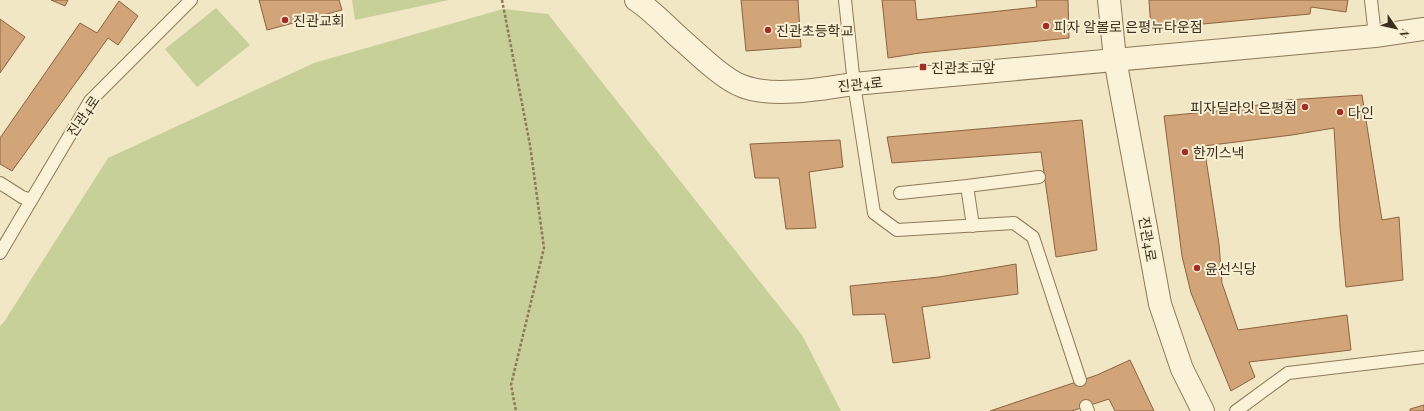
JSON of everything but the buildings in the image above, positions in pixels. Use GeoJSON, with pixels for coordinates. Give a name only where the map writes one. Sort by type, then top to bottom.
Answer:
{"type":"FeatureCollection","features":[{"type":"Feature","properties":{"kind":"street","name":"진관4로"},"geometry":{"type":"LineString","coordinates":[[636,0],[705,61],[742,86],[760,90],[778,92],[1115,59]]}},
{"type":"Feature","properties":{"kind":"street","name":"진관4로"},"geometry":{"type":"LineString","coordinates":[[1109,0],[1115,59],[1160,304],[1182,369],[1203,411]]}},
{"type":"Feature","properties":{"kind":"street"},"geometry":{"type":"LineString","coordinates":[[1115,59],[1133,59],[1375,36],[1424,29]]}},
{"type":"Feature","properties":{"kind":"lane","name":"진관4로"},"geometry":{"type":"LineString","coordinates":[[0,253],[90,101],[191,0]]}},
{"type":"Feature","properties":{"kind":"lane"},"geometry":{"type":"LineString","coordinates":[[845,0],[854,84],[874,213],[897,230],[1014,223],[1033,237],[1080,380]]}},
{"type":"Feature","properties":{"kind":"lane"},"geometry":{"type":"LineString","coordinates":[[1371,0],[1375,36]]}},
{"type":"Feature","properties":{"kind":"lane"},"geometry":{"type":"LineString","coordinates":[[900,193],[1039,177]]}},
{"type":"Feature","properties":{"kind":"lane"},"geometry":{"type":"LineString","coordinates":[[0,183],[22,197],[31,200]]}},
{"type":"Feature","properties":{"kind":"lane"},"geometry":{"type":"LineString","coordinates":[[967,186],[973,226]]}},
{"type":"Feature","properties":{"kind":"lane"},"geometry":{"type":"LineString","coordinates":[[1236,411],[1288,373],[1424,357]]}},
{"type":"Feature","properties":{"kind":"path"},"geometry":{"type":"LineString","coordinates":[[502,0],[530,145],[544,248],[511,385],[516,411]]}},
{"type":"Feature","properties":{"kind":"green space"},"geometry":{"type":"Polygon","coordinates":[[[352,0],[449,0],[355,20],[352,0]]]}},
{"type":"Feature","properties":{"kind":"green space"},"geometry":{"type":"Polygon","coordinates":[[[216,8],[250,45],[197,87],[165,49],[216,8]]]}},
{"type":"Feature","properties":{"kind":"green space"},"geometry":{"type":"Polygon","coordinates":[[[503,9],[548,14],[802,335],[841,411],[0,411],[0,326],[4,322],[108,158],[314,63],[503,9]]]}},
{"type":"Feature","properties":{"kind":"place","name":"진관교회"},"geometry":{"type":"Point","coordinates":[285,20]}},
{"type":"Feature","properties":{"kind":"place","name":"피자 알볼로 은평뉴타운점"},"geometry":{"type":"Point","coordinates":[1046,26]}},
{"type":"Feature","properties":{"kind":"place","name":"진관초등학교"},"geometry":{"type":"Point","coordinates":[768,30]}},
{"type":"Feature","properties":{"kind":"place","name":"진관초교앞"},"geometry":{"type":"Point","coordinates":[923,67]}},
{"type":"Feature","properties":{"kind":"place","name":"피자딜라잇 은평점"},"geometry":{"type":"Point","coordinates":[1305,107]}},
{"type":"Feature","properties":{"kind":"place","name":"다인"},"geometry":{"type":"Point","coordinates":[1340,112]}},
{"type":"Feature","properties":{"kind":"place","name":"한끼스낵"},"geometry":{"type":"Point","coordinates":[1185,152]}},
{"type":"Feature","properties":{"kind":"place","name":"윤선식당"},"geometry":{"type":"Point","coordinates":[1197,268]}}]}
